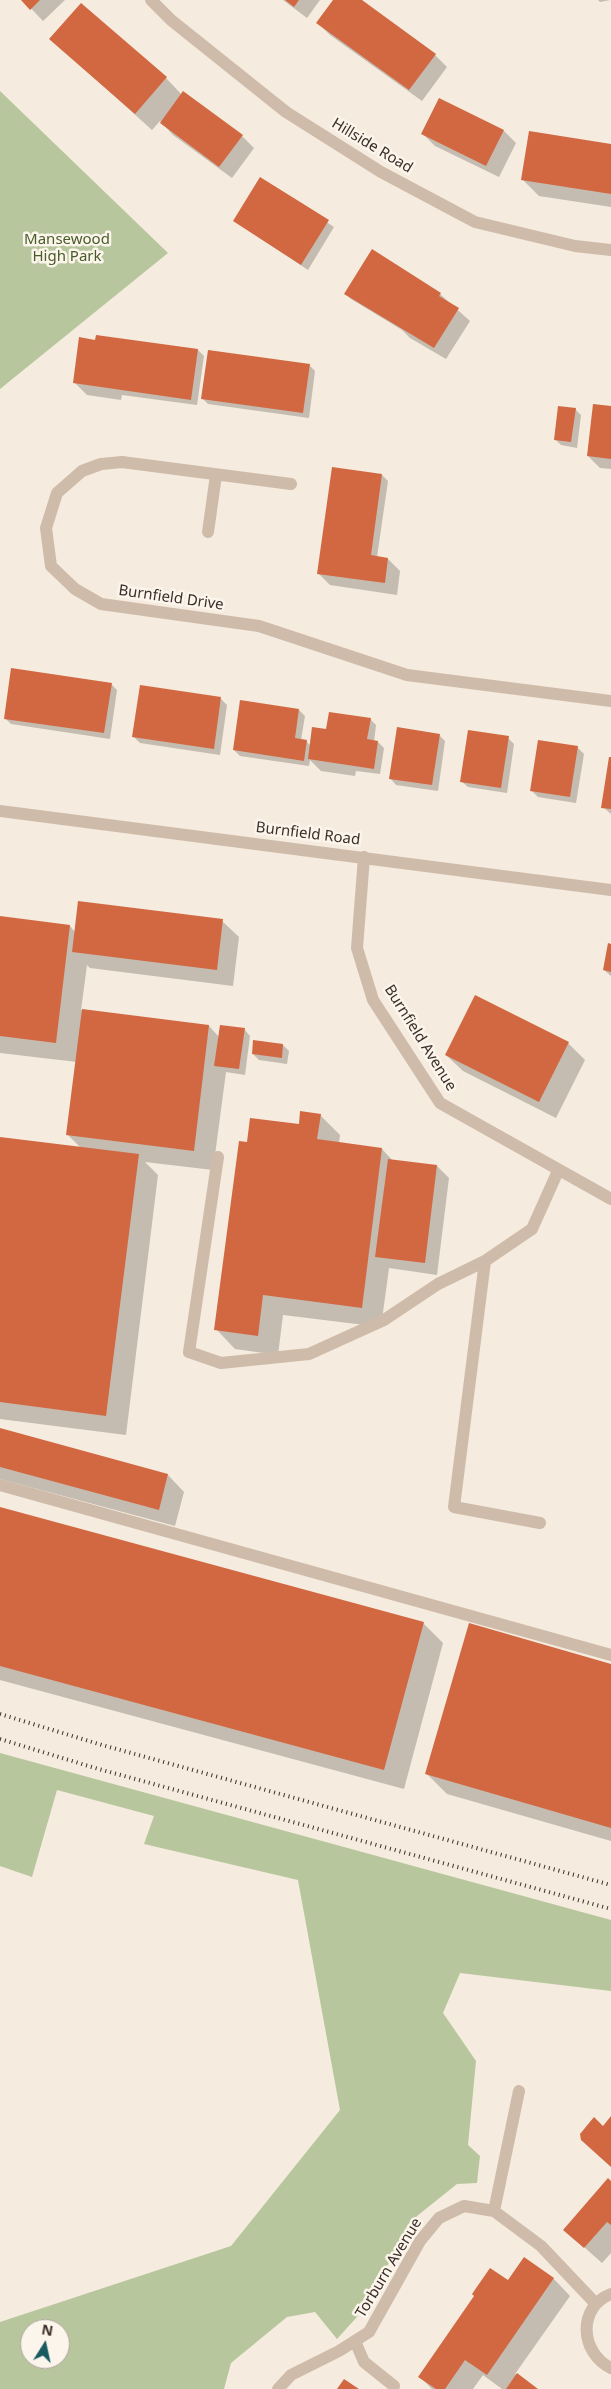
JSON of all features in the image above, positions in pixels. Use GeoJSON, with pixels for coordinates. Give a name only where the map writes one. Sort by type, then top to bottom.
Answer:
{"type":"FeatureCollection","features":[{"type":"Feature","properties":{"kind":"street","name":"Hillside Road"},"geometry":{"type":"LineString","coordinates":[[151,0],[171,20],[286,112],[380,172],[475,222],[575,246],[611,250]]}},
{"type":"Feature","properties":{"kind":"street","name":"Burnfield Drive"},"geometry":{"type":"LineString","coordinates":[[291,484],[122,462],[101,464],[82,471],[57,493],[46,528],[51,566],[75,589],[101,604],[259,626],[407,675],[611,701]]}},
{"type":"Feature","properties":{"kind":"street"},"geometry":{"type":"LineString","coordinates":[[208,532],[216,475]]}},
{"type":"Feature","properties":{"kind":"street","name":"Burnfield Road"},"geometry":{"type":"LineString","coordinates":[[0,811],[611,890]]}},
{"type":"Feature","properties":{"kind":"street","name":"Burnfield Avenue"},"geometry":{"type":"LineString","coordinates":[[364,857],[357,948],[373,1000],[440,1103],[558,1171],[611,1199]]}},
{"type":"Feature","properties":{"kind":"street"},"geometry":{"type":"LineString","coordinates":[[218,1157],[189,1352],[221,1363],[310,1354],[384,1320],[438,1284],[485,1261],[532,1229],[558,1171]]}},
{"type":"Feature","properties":{"kind":"street"},"geometry":{"type":"LineString","coordinates":[[485,1261],[454,1507],[540,1523]]}},
{"type":"Feature","properties":{"kind":"street"},"geometry":{"type":"LineString","coordinates":[[0,1485],[611,1655]]}},
{"type":"Feature","properties":{"kind":"street"},"geometry":{"type":"LineString","coordinates":[[494,2211],[519,2091]]}},
{"type":"Feature","properties":{"kind":"street","name":"Torburn Avenue"},"geometry":{"type":"LineString","coordinates":[[278,2389],[291,2375],[339,2352],[369,2332],[420,2242],[439,2218],[464,2206],[494,2211],[541,2246],[596,2304]]}},
{"type":"Feature","properties":{"kind":"street"},"geometry":{"type":"LineString","coordinates":[[611,2294],[596,2304],[589,2315],[586,2328],[587,2341],[593,2354],[602,2363],[611,2368]]}},
{"type":"Feature","properties":{"kind":"street"},"geometry":{"type":"LineString","coordinates":[[355,2341],[364,2362],[394,2386]]}},
{"type":"Feature","properties":{"kind":"green space","name":"Mansewood High Park"},"geometry":{"type":"Polygon","coordinates":[[[0,91],[168,253],[0,389],[0,91]]]}},
{"type":"Feature","properties":{"kind":"green space"},"geometry":{"type":"Polygon","coordinates":[[[0,1753],[611,1920],[611,1991],[460,1973],[443,2013],[476,2061],[468,2145],[480,2156],[477,2183],[457,2184],[417,2216],[356,2318],[337,2339],[315,2312],[287,2317],[231,2363],[224,2389],[0,2389],[0,2322],[231,2246],[340,2110],[298,1880],[144,1844],[154,1816],[57,1790],[32,1877],[0,1866],[0,1753]]]}},
{"type":"Feature","properties":{"kind":"building"},"geometry":{"type":"Polygon","coordinates":[[[21,0],[40,0],[30,10],[21,0]]]}},
{"type":"Feature","properties":{"kind":"building"},"geometry":{"type":"Polygon","coordinates":[[[285,0],[299,0],[294,7],[285,0]]]}},
{"type":"Feature","properties":{"kind":"building"},"geometry":{"type":"Polygon","coordinates":[[[333,0],[362,0],[436,54],[409,90],[316,23],[333,0]]]}},
{"type":"Feature","properties":{"kind":"building"},"geometry":{"type":"Polygon","coordinates":[[[81,3],[167,77],[135,114],[49,39],[81,3]]]}},
{"type":"Feature","properties":{"kind":"building"},"geometry":{"type":"Polygon","coordinates":[[[183,91],[243,135],[219,167],[160,123],[183,91]]]}},
{"type":"Feature","properties":{"kind":"building"},"geometry":{"type":"Polygon","coordinates":[[[439,98],[504,130],[486,166],[421,134],[439,98]]]}},
{"type":"Feature","properties":{"kind":"building"},"geometry":{"type":"Polygon","coordinates":[[[529,131],[611,144],[611,194],[521,180],[529,131]]]}},
{"type":"Feature","properties":{"kind":"building"},"geometry":{"type":"Polygon","coordinates":[[[260,177],[329,220],[301,265],[233,221],[260,177]]]}},
{"type":"Feature","properties":{"kind":"building"},"geometry":{"type":"Polygon","coordinates":[[[372,249],[441,293],[439,296],[459,308],[434,348],[344,294],[372,249]]]}},
{"type":"Feature","properties":{"kind":"building"},"geometry":{"type":"Polygon","coordinates":[[[96,335],[198,349],[191,400],[73,383],[79,337],[95,340],[96,335]]]}},
{"type":"Feature","properties":{"kind":"building"},"geometry":{"type":"Polygon","coordinates":[[[208,350],[310,364],[303,413],[201,399],[208,350]]]}},
{"type":"Feature","properties":{"kind":"building"},"geometry":{"type":"Polygon","coordinates":[[[593,404],[611,406],[611,459],[587,456],[593,404]]]}},
{"type":"Feature","properties":{"kind":"building"},"geometry":{"type":"Polygon","coordinates":[[[558,406],[576,408],[571,442],[554,440],[558,406]]]}},
{"type":"Feature","properties":{"kind":"building"},"geometry":{"type":"Polygon","coordinates":[[[332,467],[382,474],[371,555],[388,558],[385,583],[317,574],[332,467]]]}},
{"type":"Feature","properties":{"kind":"building"},"geometry":{"type":"Polygon","coordinates":[[[11,668],[112,683],[104,733],[4,719],[11,668]]]}},
{"type":"Feature","properties":{"kind":"building"},"geometry":{"type":"Polygon","coordinates":[[[140,685],[221,697],[214,749],[132,737],[140,685]]]}},
{"type":"Feature","properties":{"kind":"building"},"geometry":{"type":"Polygon","coordinates":[[[240,700],[299,709],[295,738],[307,740],[304,761],[233,750],[240,700]]]}},
{"type":"Feature","properties":{"kind":"building"},"geometry":{"type":"Polygon","coordinates":[[[329,712],[371,718],[367,739],[378,741],[374,769],[308,759],[312,727],[326,729],[329,712]]]}},
{"type":"Feature","properties":{"kind":"building"},"geometry":{"type":"Polygon","coordinates":[[[397,727],[440,734],[432,785],[389,779],[397,727]]]}},
{"type":"Feature","properties":{"kind":"building"},"geometry":{"type":"Polygon","coordinates":[[[468,730],[509,736],[501,788],[460,782],[468,730]]]}},
{"type":"Feature","properties":{"kind":"building"},"geometry":{"type":"Polygon","coordinates":[[[538,740],[578,746],[570,797],[530,791],[538,740]]]}},
{"type":"Feature","properties":{"kind":"building"},"geometry":{"type":"Polygon","coordinates":[[[609,757],[611,757],[611,809],[601,808],[609,757]]]}},
{"type":"Feature","properties":{"kind":"building"},"geometry":{"type":"Polygon","coordinates":[[[78,901],[223,919],[217,970],[72,952],[78,901]]]}},
{"type":"Feature","properties":{"kind":"building"},"geometry":{"type":"Polygon","coordinates":[[[0,916],[70,925],[56,1043],[0,1036],[0,916]]]}},
{"type":"Feature","properties":{"kind":"building"},"geometry":{"type":"Polygon","coordinates":[[[608,943],[611,944],[611,972],[603,970],[608,943]]]}},
{"type":"Feature","properties":{"kind":"building"},"geometry":{"type":"Polygon","coordinates":[[[475,995],[569,1042],[539,1102],[445,1055],[475,995]]]}},
{"type":"Feature","properties":{"kind":"building"},"geometry":{"type":"Polygon","coordinates":[[[82,1009],[209,1025],[194,1151],[66,1135],[82,1009]]]}},
{"type":"Feature","properties":{"kind":"building"},"geometry":{"type":"Polygon","coordinates":[[[220,1025],[245,1028],[239,1069],[214,1066],[220,1025]]]}},
{"type":"Feature","properties":{"kind":"building"},"geometry":{"type":"Polygon","coordinates":[[[253,1040],[283,1044],[282,1058],[252,1054],[253,1040]]]}},
{"type":"Feature","properties":{"kind":"building"},"geometry":{"type":"Polygon","coordinates":[[[300,1111],[321,1114],[317,1139],[382,1148],[362,1308],[263,1295],[258,1336],[214,1330],[239,1141],[247,1142],[250,1118],[299,1124],[300,1111]]]}},
{"type":"Feature","properties":{"kind":"building"},"geometry":{"type":"Polygon","coordinates":[[[0,1137],[139,1154],[106,1416],[0,1402],[0,1137]]]}},
{"type":"Feature","properties":{"kind":"building"},"geometry":{"type":"Polygon","coordinates":[[[388,1159],[437,1165],[425,1263],[375,1257],[388,1159]]]}},
{"type":"Feature","properties":{"kind":"building"},"geometry":{"type":"Polygon","coordinates":[[[0,1428],[168,1474],[159,1510],[0,1467],[0,1428]]]}},
{"type":"Feature","properties":{"kind":"building"},"geometry":{"type":"Polygon","coordinates":[[[0,1507],[424,1622],[384,1770],[0,1666],[0,1507]]]}},
{"type":"Feature","properties":{"kind":"building"},"geometry":{"type":"Polygon","coordinates":[[[469,1623],[611,1664],[611,1828],[425,1774],[469,1623]]]}},
{"type":"Feature","properties":{"kind":"building"},"geometry":{"type":"Polygon","coordinates":[[[611,2116],[611,2167],[581,2140],[580,2134],[594,2117],[603,2126],[611,2116]]]}},
{"type":"Feature","properties":{"kind":"building"},"geometry":{"type":"Polygon","coordinates":[[[608,2178],[611,2181],[611,2225],[607,2222],[584,2248],[563,2230],[608,2178]]]}},
{"type":"Feature","properties":{"kind":"building"},"geometry":{"type":"Polygon","coordinates":[[[524,2257],[554,2278],[487,2375],[465,2360],[445,2389],[436,2389],[418,2377],[474,2296],[472,2294],[490,2268],[508,2280],[524,2257]]]}},
{"type":"Feature","properties":{"kind":"building"},"geometry":{"type":"Polygon","coordinates":[[[517,2373],[538,2389],[506,2389],[517,2373]]]}},
{"type":"Feature","properties":{"kind":"building"},"geometry":{"type":"Polygon","coordinates":[[[344,2379],[359,2389],[337,2389],[344,2379]]]}},
{"type":"Feature","properties":{"kind":"railway"},"geometry":{"type":"LineString","coordinates":[[0,1714],[102,1745],[611,1885]]}},
{"type":"Feature","properties":{"kind":"railway"},"geometry":{"type":"LineString","coordinates":[[0,1739],[95,1768],[611,1909]]}}]}
